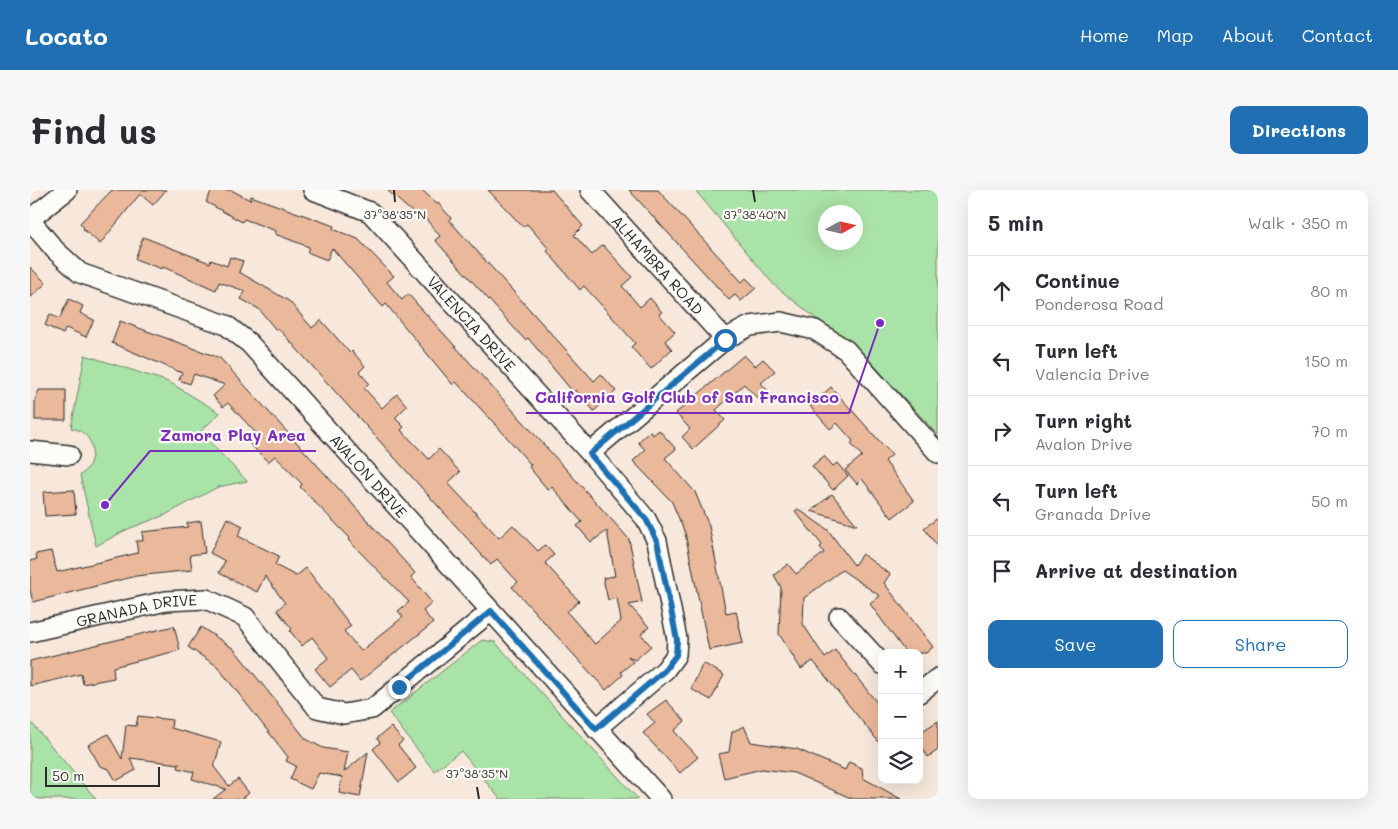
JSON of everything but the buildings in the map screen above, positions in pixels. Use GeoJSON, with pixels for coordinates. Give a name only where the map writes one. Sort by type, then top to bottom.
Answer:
{"type":"FeatureCollection","features":[{"type":"Feature","properties":{"kind":"street"},"geometry":{"type":"LineString","coordinates":[[30,219],[67,190]]}},
{"type":"Feature","properties":{"kind":"street","name":"VALENCIA DRIVE"},"geometry":{"type":"LineString","coordinates":[[313,190],[370,212],[590,454],[646,519],[657,541],[677,640],[676,655],[665,670],[596,729]]}},
{"type":"Feature","properties":{"kind":"street","name":"ALHAMBRA ROAD"},"geometry":{"type":"LineString","coordinates":[[590,190],[725,340]]}},
{"type":"Feature","properties":{"kind":"street","name":"AVALON DRIVE"},"geometry":{"type":"LineString","coordinates":[[30,219],[54,250],[80,273],[226,325],[249,343],[661,799]]}},
{"type":"Feature","properties":{"kind":"street"},"geometry":{"type":"LineString","coordinates":[[590,454],[725,340],[750,326],[781,322],[815,330],[846,350],[938,453]]}},
{"type":"Feature","properties":{"kind":"street"},"geometry":{"type":"LineString","coordinates":[[30,451],[69,455]]}},
{"type":"Feature","properties":{"kind":"street","name":"GRANADA DRIVE"},"geometry":{"type":"LineString","coordinates":[[30,632],[166,601],[206,599],[244,617],[317,708],[344,714],[372,709],[491,611]]}},
{"type":"Feature","properties":{"kind":"street"},"geometry":{"type":"LineString","coordinates":[[839,617],[878,660]]}},
{"type":"Feature","properties":{"kind":"street"},"geometry":{"type":"LineString","coordinates":[[923,690],[938,678]]}},
{"type":"Feature","properties":{"kind":"green space"},"geometry":{"type":"Polygon","coordinates":[[[695,190],[938,190],[938,435],[871,362],[774,285],[695,190]]]}},
{"type":"Feature","properties":{"kind":"green space"},"geometry":{"type":"Polygon","coordinates":[[[85,355],[169,382],[220,413],[200,432],[247,481],[218,487],[165,515],[128,529],[96,546],[80,475],[91,461],[92,449],[87,437],[80,431],[71,428],[85,355]]]}},
{"type":"Feature","properties":{"kind":"green space"},"geometry":{"type":"Polygon","coordinates":[[[482,640],[495,642],[638,799],[500,799],[461,751],[434,771],[389,713],[482,640]]]}},
{"type":"Feature","properties":{"kind":"green space"},"geometry":{"type":"Polygon","coordinates":[[[30,721],[96,799],[30,799],[30,721]]]}},
{"type":"Feature","properties":{"kind":"place","name":"California Golf Club of San Francisco"},"geometry":{"type":"Point","coordinates":[880,323]}},
{"type":"Feature","properties":{"kind":"place","name":"Zamora Play Area"},"geometry":{"type":"Point","coordinates":[105,505]}},
{"type":"Feature","properties":{"kind":"route"},"geometry":{"type":"LineString","coordinates":[[399,687],[491,611],[596,729],[665,670],[676,655],[677,640],[657,541],[646,519],[590,454],[725,340]]}}]}
